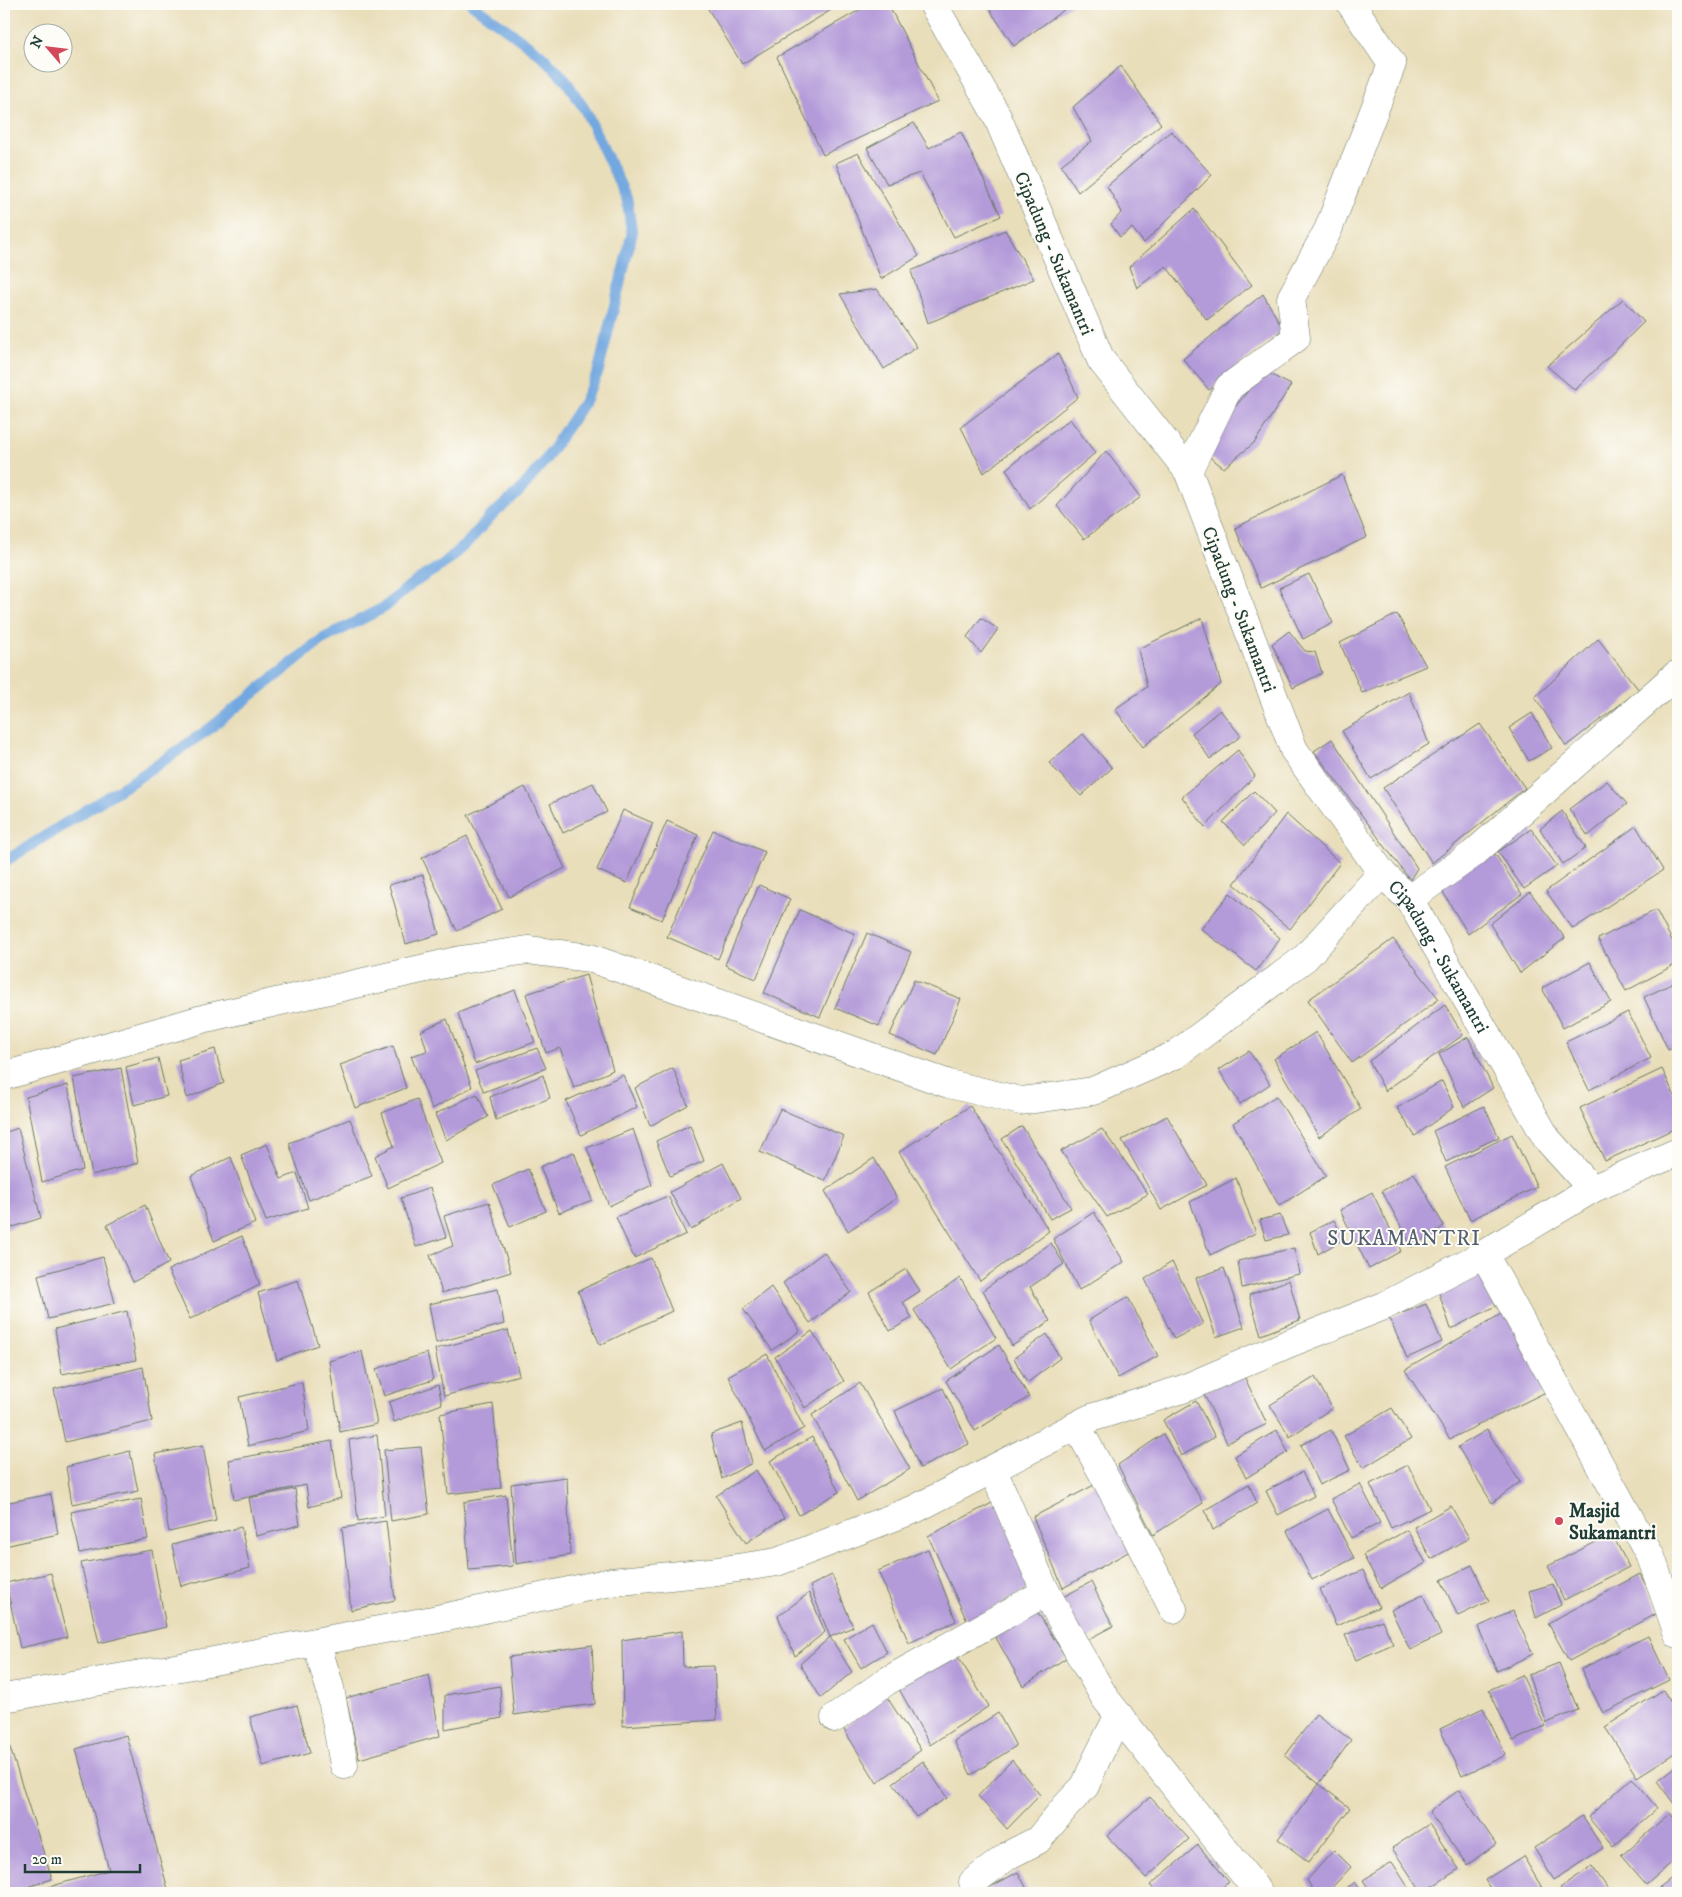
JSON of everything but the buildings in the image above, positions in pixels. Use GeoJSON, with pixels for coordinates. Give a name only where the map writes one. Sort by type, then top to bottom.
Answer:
{"type":"FeatureCollection","features":[{"type":"Feature","properties":{"kind":"street","name":"Cipadung - Sukamantri"},"geometry":{"type":"LineString","coordinates":[[933,4],[996,114],[1100,360],[1188,471],[1294,750],[1382,873],[1409,899],[1547,1139],[1592,1189]]}},
{"type":"Feature","properties":{"kind":"street"},"geometry":{"type":"LineString","coordinates":[[1188,471],[1229,387],[1296,338],[1292,298],[1328,230],[1392,64],[1351,4]]}},
{"type":"Feature","properties":{"kind":"street"},"geometry":{"type":"LineString","coordinates":[[1409,899],[1473,854],[1676,675]]}},
{"type":"Feature","properties":{"kind":"street"},"geometry":{"type":"LineString","coordinates":[[4,1076],[216,1016],[461,960],[528,950],[590,958],[949,1084],[1021,1101],[1093,1091],[1175,1055],[1305,958],[1382,873]]}},
{"type":"Feature","properties":{"kind":"street"},"geometry":{"type":"LineString","coordinates":[[4,1698],[181,1668],[433,1620],[611,1582],[710,1572],[777,1562],[915,1509],[1091,1418],[1183,1389],[1290,1343],[1384,1306],[1484,1254],[1532,1223],[1592,1189],[1678,1152]]}},
{"type":"Feature","properties":{"kind":"street"},"geometry":{"type":"LineString","coordinates":[[1484,1254],[1651,1557],[1678,1634]]}},
{"type":"Feature","properties":{"kind":"street"},"geometry":{"type":"LineString","coordinates":[[1077,1426],[1173,1609]]}},
{"type":"Feature","properties":{"kind":"street"},"geometry":{"type":"LineString","coordinates":[[993,1470],[1046,1592],[1105,1698],[1259,1893]]}},
{"type":"Feature","properties":{"kind":"street"},"geometry":{"type":"LineString","coordinates":[[835,1718],[887,1681],[1046,1592]]}},
{"type":"Feature","properties":{"kind":"street"},"geometry":{"type":"LineString","coordinates":[[316,1642],[330,1688],[344,1764]]}},
{"type":"Feature","properties":{"kind":"street"},"geometry":{"type":"LineString","coordinates":[[973,1882],[1009,1856],[1038,1840],[1085,1786],[1119,1715]]}},
{"type":"Feature","properties":{"kind":"waterway"},"geometry":{"type":"LineString","coordinates":[[4,862],[147,772],[209,729],[321,640],[385,607],[413,583],[442,565],[468,542],[491,516],[518,493],[544,462],[584,402],[598,372],[632,234],[627,199],[585,110],[564,78],[540,54],[472,4]]}},
{"type":"Feature","properties":{"kind":"place","name":"Masjid Sukamantri"},"geometry":{"type":"Point","coordinates":[1559,1521]}},
{"type":"Feature","properties":{"kind":"district","name":"SUKAMANTRI"},"geometry":{"type":"Point","coordinates":[1404,1238]}}]}
